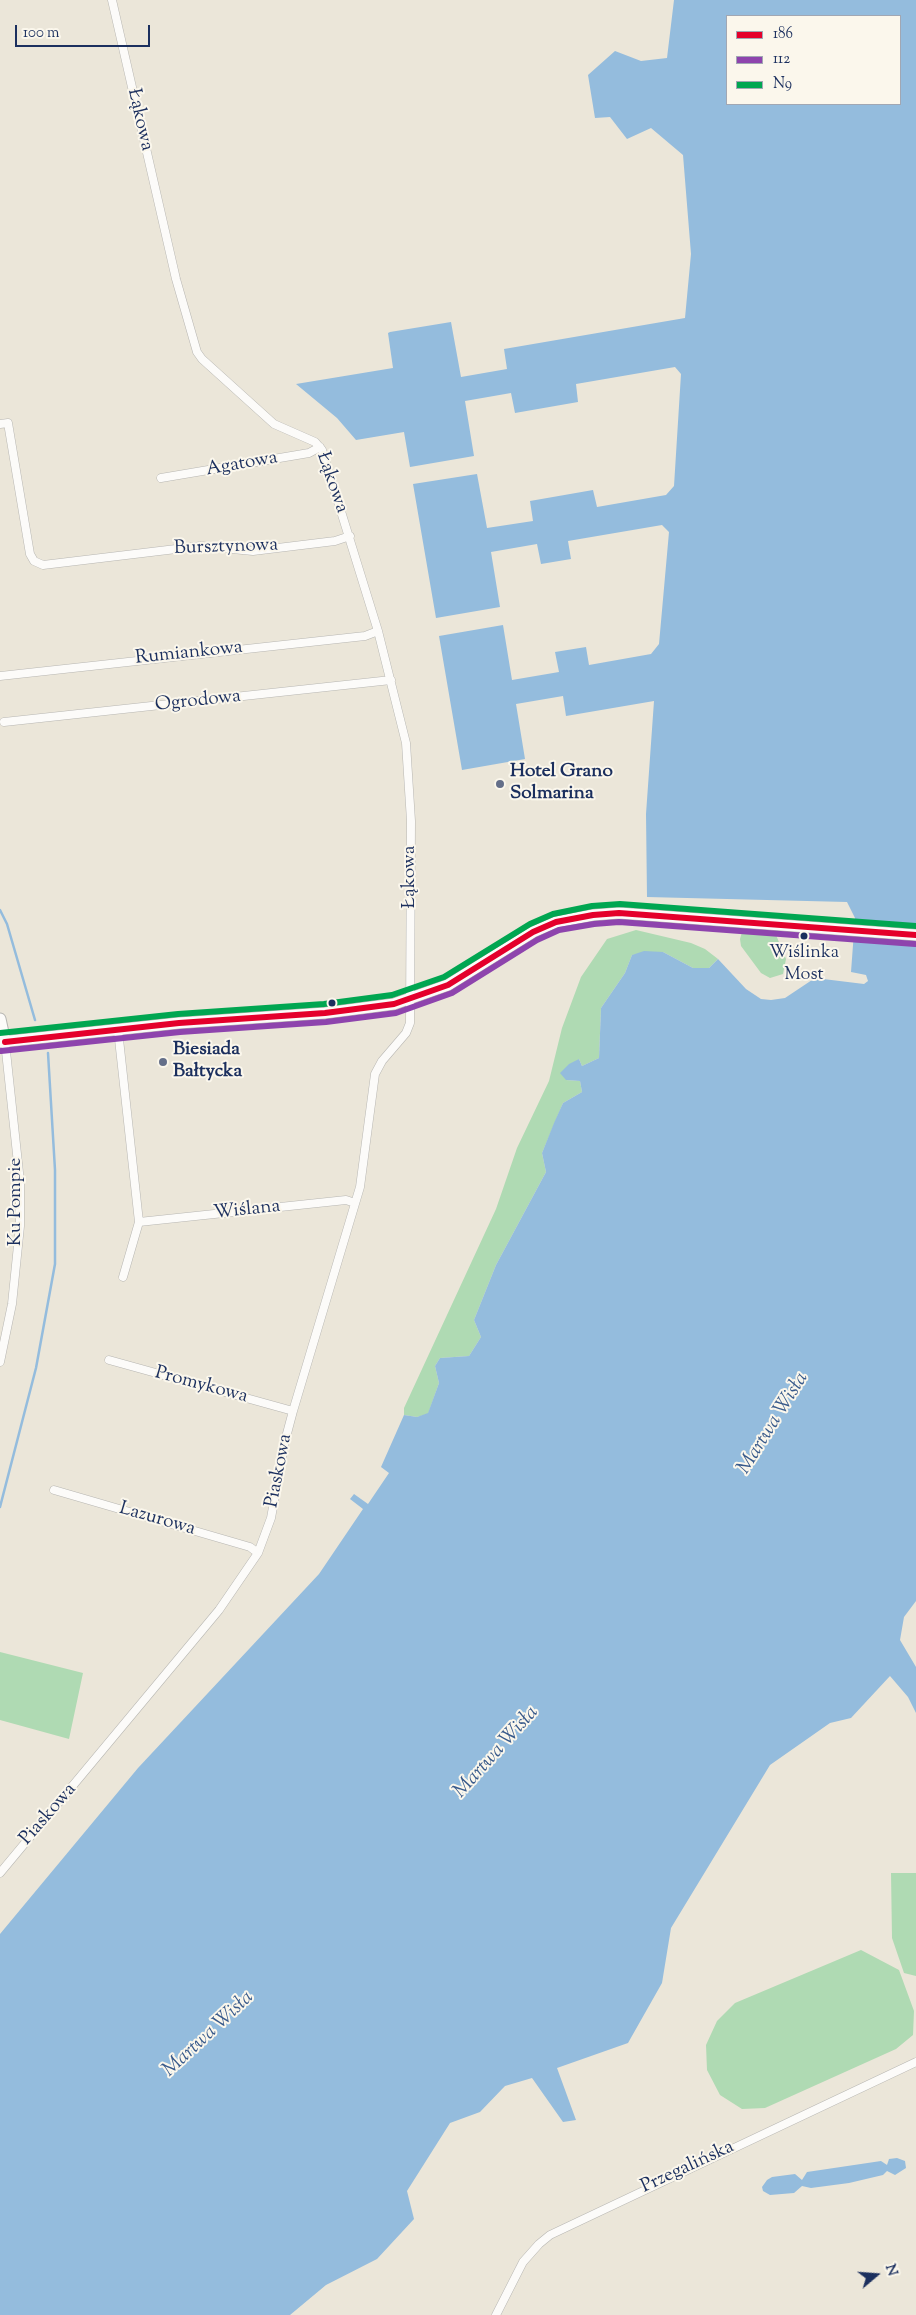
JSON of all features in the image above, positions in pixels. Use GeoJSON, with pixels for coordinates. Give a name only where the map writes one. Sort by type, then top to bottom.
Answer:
{"type":"FeatureCollection","features":[{"type":"Feature","properties":{"kind":"main road"},"geometry":{"type":"LineString","coordinates":[[0,1019],[2,1042],[179,1023],[345,1011],[381,1006],[410,999],[461,978],[513,943],[542,928],[577,917],[619,913],[916,935]]}},
{"type":"Feature","properties":{"kind":"street","name":"Łąkowa"},"geometry":{"type":"LineString","coordinates":[[112,0],[176,279],[197,352],[202,359],[274,424],[310,440],[320,447],[325,454],[350,536],[378,631],[406,743],[410,795],[410,999]]}},
{"type":"Feature","properties":{"kind":"street","name":"Bursztynowa"},"geometry":{"type":"LineString","coordinates":[[0,424],[8,423],[30,554],[34,561],[43,565],[201,546],[252,551],[335,540],[350,536]]}},
{"type":"Feature","properties":{"kind":"street","name":"Agatowa"},"geometry":{"type":"LineString","coordinates":[[161,478],[309,453],[320,447]]}},
{"type":"Feature","properties":{"kind":"street","name":"Rumiankowa"},"geometry":{"type":"LineString","coordinates":[[0,676],[365,636],[378,631]]}},
{"type":"Feature","properties":{"kind":"street","name":"Ogrodowa"},"geometry":{"type":"LineString","coordinates":[[4,722],[391,680]]}},
{"type":"Feature","properties":{"kind":"street","name":"Piaskowa"},"geometry":{"type":"LineString","coordinates":[[0,1872],[219,1610],[258,1553],[273,1511],[283,1448],[293,1411],[362,1178],[375,1074],[382,1060],[406,1033],[410,1023],[410,999]]}},
{"type":"Feature","properties":{"kind":"street"},"geometry":{"type":"LineString","coordinates":[[118,1030],[139,1222],[122,1277]]}},
{"type":"Feature","properties":{"kind":"street","name":"Ku Pompie"},"geometry":{"type":"LineString","coordinates":[[0,1362],[12,1304],[20,1226],[20,1182],[2,1042]]}},
{"type":"Feature","properties":{"kind":"street","name":"Wiślana"},"geometry":{"type":"LineString","coordinates":[[139,1222],[346,1200],[355,1203]]}},
{"type":"Feature","properties":{"kind":"street","name":"Promykowa"},"geometry":{"type":"LineString","coordinates":[[109,1360],[293,1411]]}},
{"type":"Feature","properties":{"kind":"street","name":"Lazurowa"},"geometry":{"type":"LineString","coordinates":[[54,1490],[250,1547],[258,1553]]}},
{"type":"Feature","properties":{"kind":"street","name":"Przegalińska"},"geometry":{"type":"LineString","coordinates":[[496,2315],[523,2262],[550,2235],[916,2062]]}},
{"type":"Feature","properties":{"kind":"green space"},"geometry":{"type":"Polygon","coordinates":[[[747,928],[769,930],[776,935],[786,959],[783,974],[770,978],[761,973],[741,946],[742,932],[747,928]]]}},
{"type":"Feature","properties":{"kind":"green space"},"geometry":{"type":"Polygon","coordinates":[[[636,930],[691,943],[705,949],[718,959],[709,968],[693,968],[663,952],[632,955],[625,973],[601,1008],[599,1058],[582,1066],[579,1059],[566,1080],[580,1081],[582,1092],[563,1103],[542,1153],[546,1172],[496,1265],[474,1320],[481,1337],[469,1356],[440,1358],[435,1366],[439,1383],[428,1414],[417,1417],[404,1415],[404,1408],[496,1209],[517,1148],[549,1081],[562,1028],[581,977],[607,939],[636,930]]]}},
{"type":"Feature","properties":{"kind":"green space"},"geometry":{"type":"Polygon","coordinates":[[[0,1652],[83,1673],[69,1739],[0,1720],[0,1652]]]}},
{"type":"Feature","properties":{"kind":"green space"},"geometry":{"type":"Polygon","coordinates":[[[891,1873],[916,1873],[916,1976],[904,1973],[892,1938],[891,1873]]]}},
{"type":"Feature","properties":{"kind":"green space"},"geometry":{"type":"Polygon","coordinates":[[[861,1950],[899,1970],[914,2011],[913,2035],[896,2049],[765,2108],[742,2109],[720,2095],[707,2070],[706,2045],[717,2021],[735,2003],[861,1950]]]}},
{"type":"Feature","properties":{"kind":"water","name":"Martwa Wisła"},"geometry":{"type":"Polygon","coordinates":[[[674,0],[916,0],[916,1601],[904,1617],[900,1640],[916,1667],[916,1713],[908,1697],[890,1676],[851,1718],[830,1723],[770,1765],[671,1928],[662,1983],[628,2043],[557,2068],[576,2120],[563,2122],[532,2078],[505,2086],[480,2112],[450,2123],[407,2191],[414,2219],[377,2259],[326,2285],[290,2315],[0,2315],[0,1934],[138,1768],[319,1574],[363,1509],[350,1499],[354,1494],[368,1504],[389,1473],[381,1467],[404,1415],[417,1417],[428,1413],[439,1383],[435,1366],[440,1358],[469,1356],[481,1337],[474,1320],[496,1265],[546,1172],[542,1153],[554,1123],[563,1103],[582,1092],[580,1081],[566,1080],[560,1073],[569,1064],[579,1059],[582,1066],[599,1058],[601,1008],[625,973],[632,955],[644,951],[663,952],[693,968],[709,968],[718,959],[746,989],[761,999],[785,998],[815,978],[864,984],[868,981],[866,975],[851,972],[855,918],[847,902],[647,897],[646,814],[654,701],[566,716],[563,696],[516,704],[525,759],[462,770],[439,636],[503,625],[512,680],[559,672],[555,652],[586,647],[589,665],[651,654],[659,644],[669,532],[662,525],[568,541],[571,559],[541,564],[537,544],[491,552],[500,607],[436,618],[413,484],[477,474],[487,528],[533,521],[530,501],[593,490],[597,507],[666,495],[674,486],[681,374],[675,367],[576,384],[578,402],[515,413],[511,393],[465,401],[474,456],[410,467],[404,432],[356,440],[337,418],[296,384],[393,368],[388,333],[390,332],[451,322],[461,377],[507,369],[504,349],[685,318],[691,254],[683,155],[651,128],[627,139],[610,117],[595,118],[588,75],[615,51],[641,61],[667,58],[674,0]]]}},
{"type":"Feature","properties":{"kind":"water"},"geometry":{"type":"Polygon","coordinates":[[[897,2158],[905,2161],[906,2168],[895,2175],[887,2171],[883,2175],[849,2183],[811,2188],[802,2186],[794,2193],[770,2195],[763,2191],[762,2187],[772,2177],[795,2174],[802,2180],[807,2172],[881,2161],[887,2165],[889,2159],[897,2158]]]}},
{"type":"Feature","properties":{"kind":"pier"},"geometry":{"type":"Polygon","coordinates":[[[852,920],[916,925],[916,945],[851,940],[852,920]]]}},
{"type":"Feature","properties":{"kind":"waterway"},"geometry":{"type":"LineString","coordinates":[[0,910],[7,924],[35,1020]]}},
{"type":"Feature","properties":{"kind":"waterway"},"geometry":{"type":"LineString","coordinates":[[0,1507],[36,1368],[55,1264],[55,1170],[48,1053]]}},
{"type":"Feature","properties":{"kind":"transit line","name":"N9"},"geometry":{"type":"LineString","coordinates":[[0,1033],[178,1014],[324,1004],[392,995],[444,977],[530,924],[553,914],[592,906],[620,904],[916,926]]}},
{"type":"Feature","properties":{"kind":"transit line","name":"186"},"geometry":{"type":"LineString","coordinates":[[5,1042],[179,1023],[325,1013],[394,1004],[448,985],[533,932],[556,922],[593,915],[619,913],[916,935]]}},
{"type":"Feature","properties":{"kind":"transit line","name":"112"},"geometry":{"type":"LineString","coordinates":[[1,1051],[180,1032],[326,1022],[396,1013],[452,993],[537,940],[559,930],[594,924],[619,922],[915,944]]}},
{"type":"Feature","properties":{"kind":"place","name":"Hotel Grano Solmarina"},"geometry":{"type":"Point","coordinates":[500,784]}},
{"type":"Feature","properties":{"kind":"place","name":"Wiślinka Most"},"geometry":{"type":"Point","coordinates":[804,936]}},
{"type":"Feature","properties":{"kind":"place","name":"Biesiada Bałtycka"},"geometry":{"type":"Point","coordinates":[163,1062]}}]}
